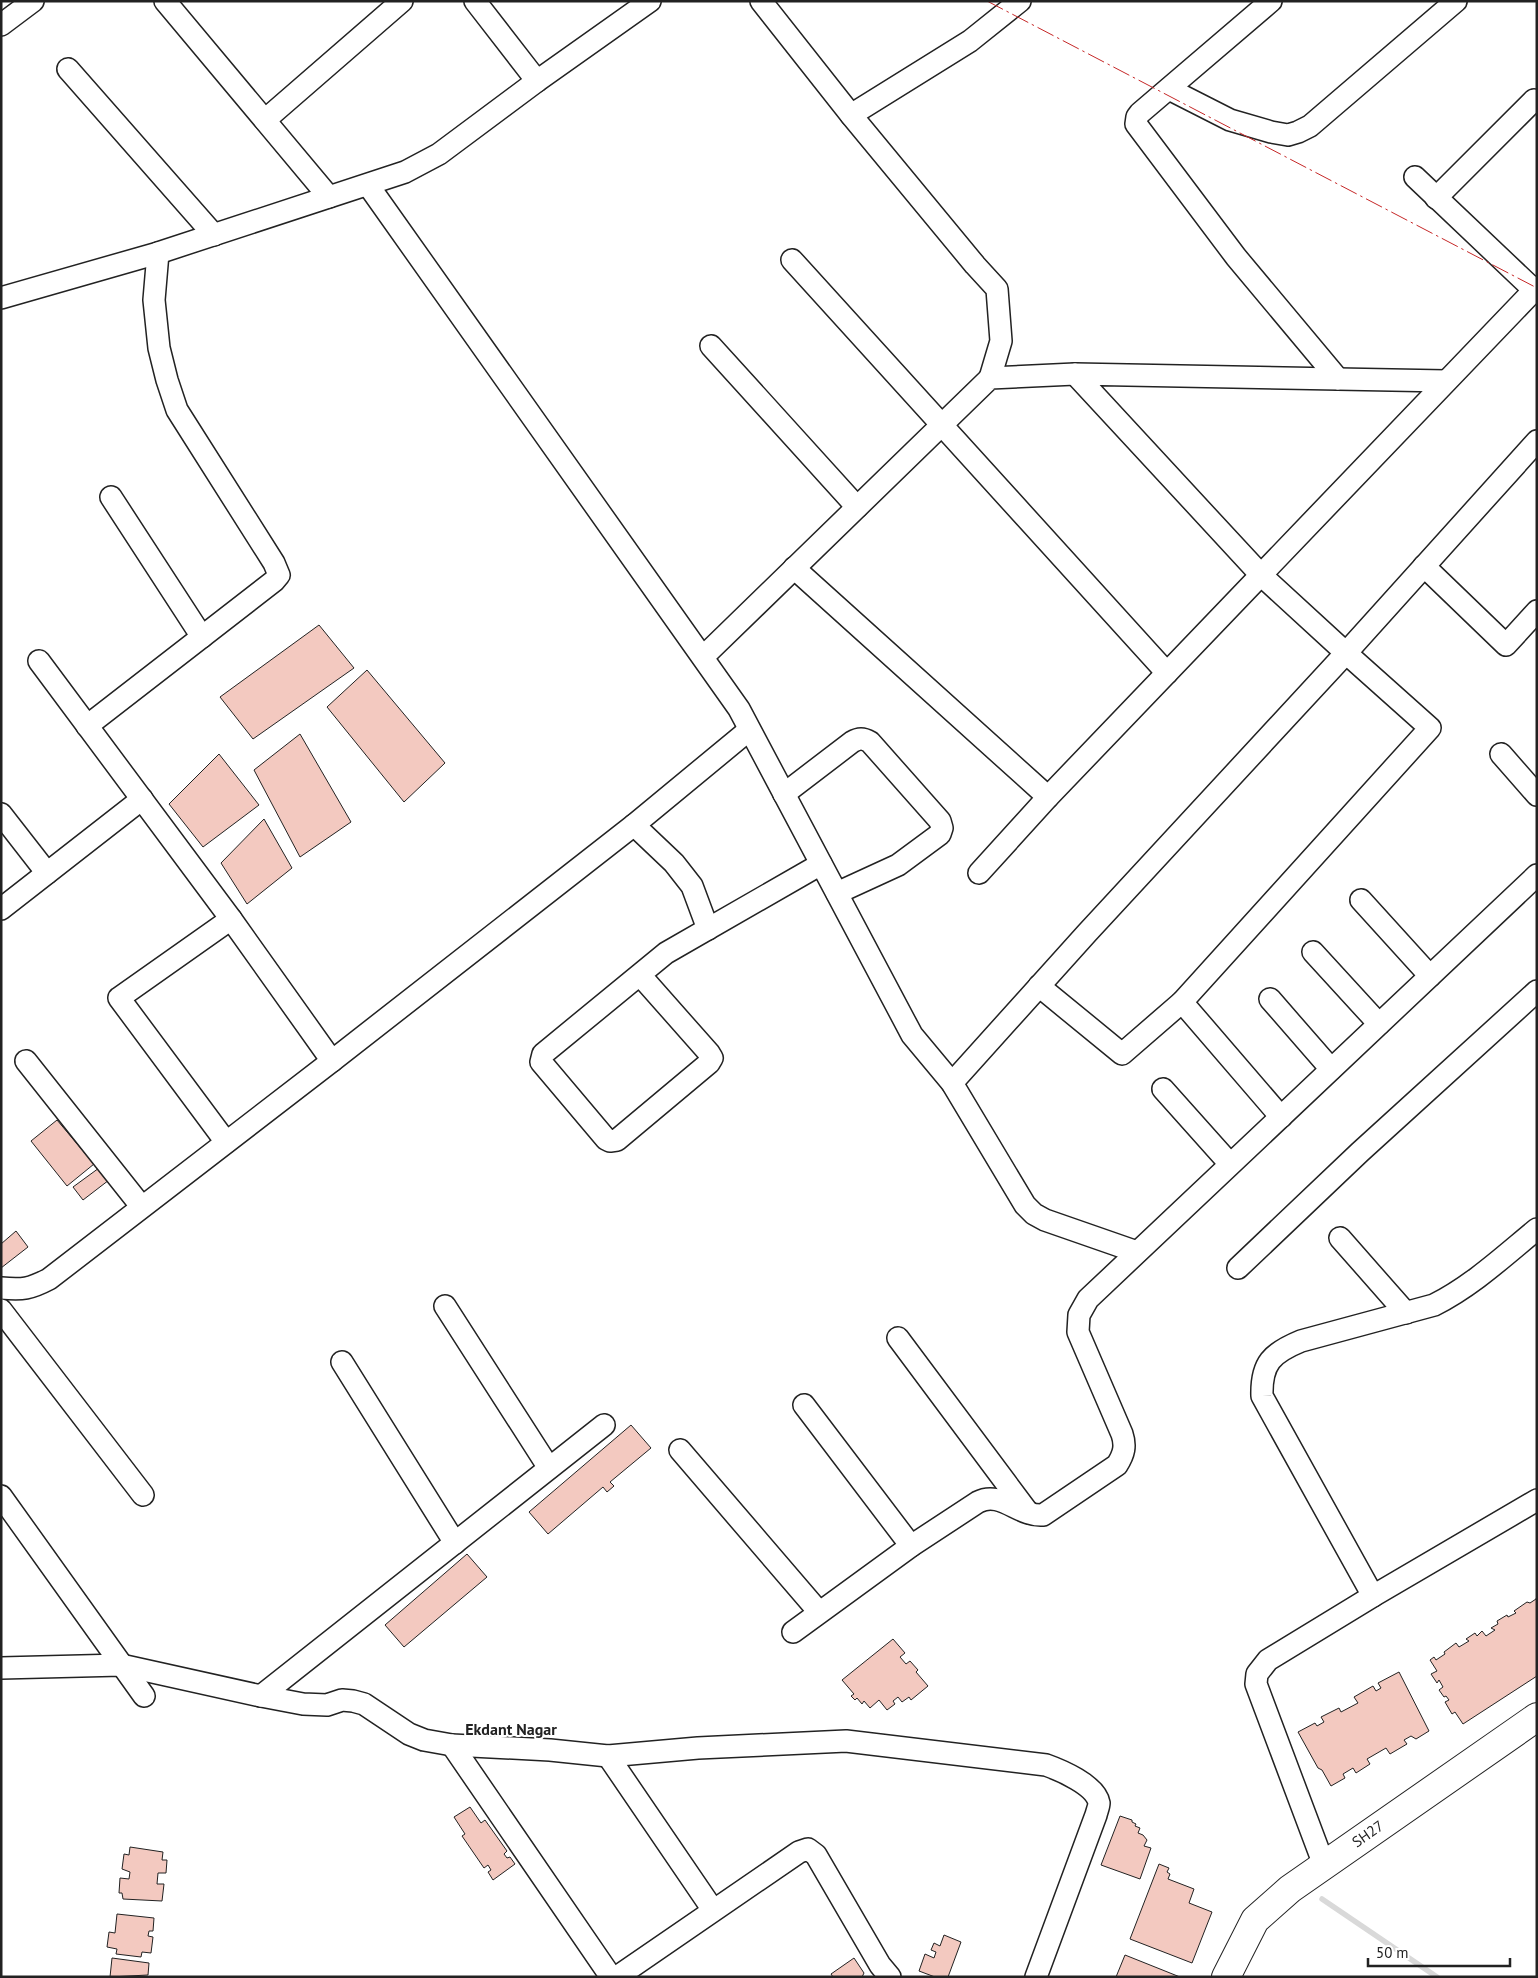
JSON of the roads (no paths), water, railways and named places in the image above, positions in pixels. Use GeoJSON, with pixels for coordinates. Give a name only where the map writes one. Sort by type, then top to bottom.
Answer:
{"type":"FeatureCollection","features":[{"type":"Feature","properties":{"kind":"main road","name":"SH27"},"geometry":{"type":"LineString","coordinates":[[1226,1977],[1255,1920],[1290,1889],[1537,1717]]}},
{"type":"Feature","properties":{"kind":"street"},"geometry":{"type":"LineString","coordinates":[[1,25],[33,1]]}},
{"type":"Feature","properties":{"kind":"street"},"geometry":{"type":"LineString","coordinates":[[165,1],[329,197]]}},
{"type":"Feature","properties":{"kind":"street"},"geometry":{"type":"LineString","coordinates":[[265,120],[402,1]]}},
{"type":"Feature","properties":{"kind":"street"},"geometry":{"type":"LineString","coordinates":[[475,1],[537,82]]}},
{"type":"Feature","properties":{"kind":"street"},"geometry":{"type":"LineString","coordinates":[[1,298],[214,236],[405,172],[439,154],[650,1]]}},
{"type":"Feature","properties":{"kind":"street"},"geometry":{"type":"LineString","coordinates":[[703,657],[990,378],[1001,341],[997,289],[975,266],[851,115],[761,1]]}},
{"type":"Feature","properties":{"kind":"street"},"geometry":{"type":"LineString","coordinates":[[851,115],[970,42],[1020,1]]}},
{"type":"Feature","properties":{"kind":"street"},"geometry":{"type":"LineString","coordinates":[[1271,1],[1140,113],[1135,121],[1138,129],[1236,257],[1338,379]]}},
{"type":"Feature","properties":{"kind":"street"},"geometry":{"type":"LineString","coordinates":[[1169,89],[1230,120],[1271,132],[1288,135],[1298,132],[1310,126],[1456,1]]}},
{"type":"Feature","properties":{"kind":"street"},"geometry":{"type":"LineString","coordinates":[[68,69],[214,236]]}},
{"type":"Feature","properties":{"kind":"street"},"geometry":{"type":"LineString","coordinates":[[1436,198],[1534,100]]}},
{"type":"Feature","properties":{"kind":"street"},"geometry":{"type":"LineString","coordinates":[[980,873],[1048,797],[1535,288],[1415,178]]}},
{"type":"Feature","properties":{"kind":"street"},"geometry":{"type":"LineString","coordinates":[[368,185],[738,709],[912,1035],[952,1083],[1019,1196],[1034,1214],[1069,1229],[1137,1252]]}},
{"type":"Feature","properties":{"kind":"street"},"geometry":{"type":"LineString","coordinates":[[87,726],[274,581],[279,575],[274,563],[177,410],[159,348],[154,300],[158,253]]}},
{"type":"Feature","properties":{"kind":"street"},"geometry":{"type":"LineString","coordinates":[[792,260],[1167,673]]}},
{"type":"Feature","properties":{"kind":"street"},"geometry":{"type":"LineString","coordinates":[[712,346],[857,507]]}},
{"type":"Feature","properties":{"kind":"street"},"geometry":{"type":"LineString","coordinates":[[990,378],[1075,374],[1446,381]]}},
{"type":"Feature","properties":{"kind":"street"},"geometry":{"type":"LineString","coordinates":[[1039,986],[1122,1054],[1182,1002],[1430,728],[1261,575],[1075,374]]}},
{"type":"Feature","properties":{"kind":"street"},"geometry":{"type":"LineString","coordinates":[[952,1083],[1346,653],[1537,441]]}},
{"type":"Feature","properties":{"kind":"street"},"geometry":{"type":"LineString","coordinates":[[111,497],[202,637]]}},
{"type":"Feature","properties":{"kind":"street"},"geometry":{"type":"LineString","coordinates":[[1424,566],[1506,645],[1537,611]]}},
{"type":"Feature","properties":{"kind":"street"},"geometry":{"type":"LineString","coordinates":[[794,568],[1048,797]]}},
{"type":"Feature","properties":{"kind":"street"},"geometry":{"type":"LineString","coordinates":[[39,661],[231,919],[332,1061]]}},
{"type":"Feature","properties":{"kind":"street"},"geometry":{"type":"LineString","coordinates":[[1,1288],[21,1290],[33,1288],[48,1279],[332,1061],[634,825],[749,730]]}},
{"type":"Feature","properties":{"kind":"street"},"geometry":{"type":"LineString","coordinates":[[784,794],[852,742],[864,739],[870,742],[940,821],[942,828],[940,834],[908,859],[837,893]]}},
{"type":"Feature","properties":{"kind":"street"},"geometry":{"type":"LineString","coordinates":[[1501,754],[1537,795]]}},
{"type":"Feature","properties":{"kind":"street"},"geometry":{"type":"LineString","coordinates":[[1,909],[142,799]]}},
{"type":"Feature","properties":{"kind":"street"},"geometry":{"type":"LineString","coordinates":[[1,814],[48,873]]}},
{"type":"Feature","properties":{"kind":"street"},"geometry":{"type":"LineString","coordinates":[[634,825],[674,863],[692,886],[708,929]]}},
{"type":"Feature","properties":{"kind":"street"},"geometry":{"type":"LineString","coordinates":[[640,975],[712,1058],[709,1063],[617,1140],[610,1141],[606,1139],[541,1062],[543,1054],[666,953],[821,864]]}},
{"type":"Feature","properties":{"kind":"street"},"geometry":{"type":"LineString","coordinates":[[793,1632],[911,1546],[986,1498],[992,1498],[1038,1515],[1049,1512],[1112,1469],[1123,1454],[1125,1447],[1122,1434],[1080,1340],[1079,1315],[1088,1299],[1537,875]]}},
{"type":"Feature","properties":{"kind":"street"},"geometry":{"type":"LineString","coordinates":[[1361,900],[1430,976]]}},
{"type":"Feature","properties":{"kind":"street"},"geometry":{"type":"LineString","coordinates":[[226,1142],[119,998],[231,919]]}},
{"type":"Feature","properties":{"kind":"street"},"geometry":{"type":"LineString","coordinates":[[1314,952],[1380,1024]]}},
{"type":"Feature","properties":{"kind":"street"},"geometry":{"type":"LineString","coordinates":[[1238,1268],[1360,1152],[1537,991]]}},
{"type":"Feature","properties":{"kind":"street"},"geometry":{"type":"LineString","coordinates":[[1270,999],[1332,1069]]}},
{"type":"Feature","properties":{"kind":"street"},"geometry":{"type":"LineString","coordinates":[[1182,1002],[1280,1117]]}},
{"type":"Feature","properties":{"kind":"street"},"geometry":{"type":"LineString","coordinates":[[26,1061],[141,1206]]}},
{"type":"Feature","properties":{"kind":"street"},"geometry":{"type":"LineString","coordinates":[[1163,1089],[1230,1164]]}},
{"type":"Feature","properties":{"kind":"street"},"geometry":{"type":"LineString","coordinates":[[1373,1596],[1262,1396],[1262,1381],[1271,1359],[1282,1349],[1302,1341],[1434,1305],[1464,1288],[1537,1229]]}},
{"type":"Feature","properties":{"kind":"street"},"geometry":{"type":"LineString","coordinates":[[1340,1238],[1406,1313]]}},
{"type":"Feature","properties":{"kind":"street"},"geometry":{"type":"LineString","coordinates":[[445,1306],[549,1468]]}},
{"type":"Feature","properties":{"kind":"street"},"geometry":{"type":"LineString","coordinates":[[1,1310],[143,1495]]}},
{"type":"Feature","properties":{"kind":"street"},"geometry":{"type":"LineString","coordinates":[[898,1338],[1029,1513]]}},
{"type":"Feature","properties":{"kind":"street"},"geometry":{"type":"LineString","coordinates":[[342,1362],[454,1543]]}},
{"type":"Feature","properties":{"kind":"street"},"geometry":{"type":"LineString","coordinates":[[804,1406],[911,1546]]}},
{"type":"Feature","properties":{"kind":"street"},"geometry":{"type":"LineString","coordinates":[[261,1696],[604,1425]]}},
{"type":"Feature","properties":{"kind":"street"},"geometry":{"type":"LineString","coordinates":[[680,1450],[819,1612]]}},
{"type":"Feature","properties":{"kind":"street"},"geometry":{"type":"LineString","coordinates":[[1,1496],[144,1696]]}},
{"type":"Feature","properties":{"kind":"street"},"geometry":{"type":"LineString","coordinates":[[1324,1865],[1256,1684],[1257,1674],[1268,1660],[1537,1500]]}},
{"type":"Feature","properties":{"kind":"street"},"geometry":{"type":"LineString","coordinates":[[1,1668],[120,1664],[261,1696],[315,1706],[328,1705],[342,1700],[353,1701],[364,1704],[409,1734],[424,1740],[452,1745],[550,1750],[608,1756],[698,1748],[846,1740],[1046,1765],[1068,1774],[1087,1787],[1095,1794],[1098,1803],[1096,1814],[1036,1977]]}},
{"type":"Feature","properties":{"kind":"street"},"geometry":{"type":"LineString","coordinates":[[452,1745],[611,1977]]}},
{"type":"Feature","properties":{"kind":"street"},"geometry":{"type":"LineString","coordinates":[[608,1756],[713,1910]]}},
{"type":"Feature","properties":{"kind":"street"},"geometry":{"type":"LineString","coordinates":[[617,1977],[798,1852],[808,1849],[816,1855],[880,1965],[890,1977]]}},
{"type":"Feature","properties":{"kind":"waterway"},"geometry":{"type":"LineString","coordinates":[[1322,1899],[1437,1977]]}},
{"type":"Feature","properties":{"kind":"district","name":"Ekdant Nagar"},"geometry":{"type":"Point","coordinates":[511,1729]}}]}
